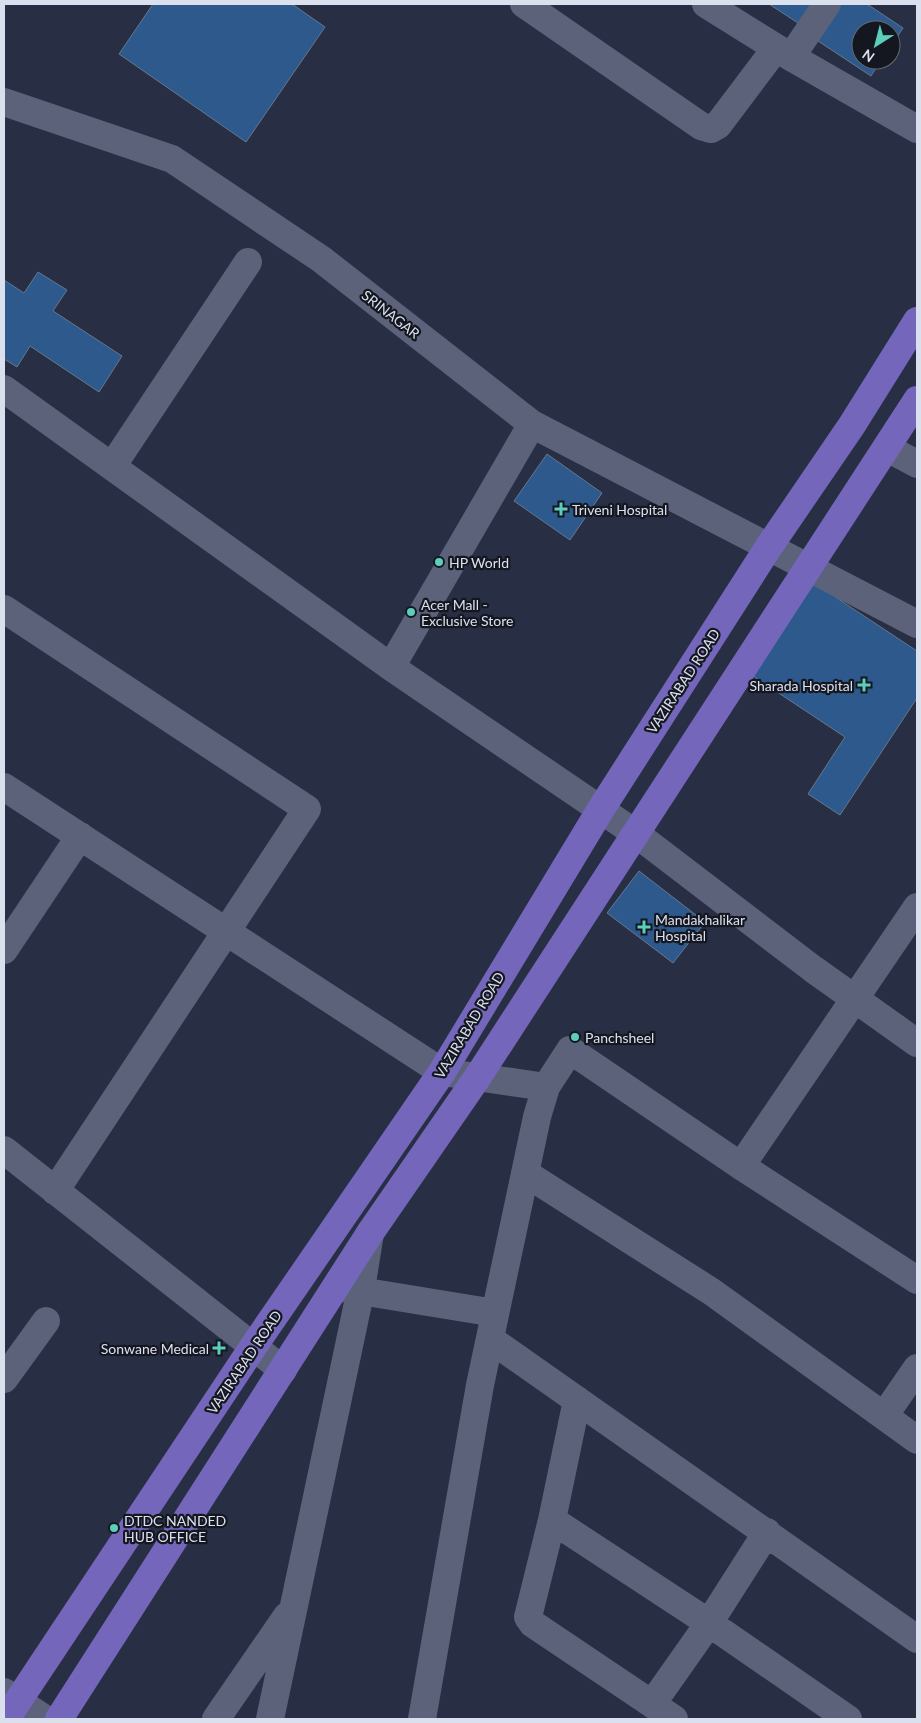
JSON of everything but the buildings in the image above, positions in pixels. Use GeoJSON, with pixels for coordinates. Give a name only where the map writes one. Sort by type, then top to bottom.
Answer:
{"type":"FeatureCollection","features":[{"type":"Feature","properties":{"kind":"main road","name":"VAZIRABAD ROAD"},"geometry":{"type":"LineString","coordinates":[[9,1704],[442,1072],[601,809],[768,548],[852,425],[917,321]]}},
{"type":"Feature","properties":{"kind":"main road"},"geometry":{"type":"LineString","coordinates":[[58,1719],[283,1370],[349,1288],[370,1233],[477,1078],[806,568],[917,400]]}},
{"type":"Feature","properties":{"kind":"street"},"geometry":{"type":"LineString","coordinates":[[524,4],[701,126],[711,128],[718,126],[827,4]]}},
{"type":"Feature","properties":{"kind":"street"},"geometry":{"type":"LineString","coordinates":[[706,4],[783,53],[917,129]]}},
{"type":"Feature","properties":{"kind":"street","name":"SRINAGAR"},"geometry":{"type":"LineString","coordinates":[[4,102],[172,159],[321,259],[532,424],[917,624]]}},
{"type":"Feature","properties":{"kind":"street"},"geometry":{"type":"LineString","coordinates":[[113,465],[248,262]]}},
{"type":"Feature","properties":{"kind":"street"},"geometry":{"type":"LineString","coordinates":[[4,388],[391,667],[635,833],[855,1000],[917,1043]]}},
{"type":"Feature","properties":{"kind":"street"},"geometry":{"type":"LineString","coordinates":[[391,667],[532,424]]}},
{"type":"Feature","properties":{"kind":"street"},"geometry":{"type":"LineString","coordinates":[[887,448],[917,464]]}},
{"type":"Feature","properties":{"kind":"street"},"geometry":{"type":"LineString","coordinates":[[4,609],[307,809],[55,1190]]}},
{"type":"Feature","properties":{"kind":"street"},"geometry":{"type":"LineString","coordinates":[[4,786],[442,1072],[546,1087]]}},
{"type":"Feature","properties":{"kind":"street"},"geometry":{"type":"LineString","coordinates":[[4,950],[80,836]]}},
{"type":"Feature","properties":{"kind":"street"},"geometry":{"type":"LineString","coordinates":[[741,1166],[917,907]]}},
{"type":"Feature","properties":{"kind":"street"},"geometry":{"type":"LineString","coordinates":[[422,1719],[490,1339],[525,1173],[546,1087],[570,1050],[741,1166],[917,1280]]}},
{"type":"Feature","properties":{"kind":"street"},"geometry":{"type":"LineString","coordinates":[[4,1150],[283,1370]]}},
{"type":"Feature","properties":{"kind":"street"},"geometry":{"type":"LineString","coordinates":[[525,1173],[712,1292],[917,1440]]}},
{"type":"Feature","properties":{"kind":"street"},"geometry":{"type":"LineString","coordinates":[[270,1719],[295,1604],[349,1288],[495,1313]]}},
{"type":"Feature","properties":{"kind":"street"},"geometry":{"type":"LineString","coordinates":[[4,1379],[46,1321]]}},
{"type":"Feature","properties":{"kind":"street"},"geometry":{"type":"LineString","coordinates":[[490,1339],[917,1639]]}},
{"type":"Feature","properties":{"kind":"street"},"geometry":{"type":"LineString","coordinates":[[884,1416],[917,1368]]}},
{"type":"Feature","properties":{"kind":"street"},"geometry":{"type":"LineString","coordinates":[[577,1400],[552,1520],[528,1617],[533,1624],[674,1719]]}},
{"type":"Feature","properties":{"kind":"street"},"geometry":{"type":"LineString","coordinates":[[552,1520],[709,1623],[848,1719]]}},
{"type":"Feature","properties":{"kind":"street"},"geometry":{"type":"LineString","coordinates":[[652,1704],[709,1623],[767,1532]]}},
{"type":"Feature","properties":{"kind":"street"},"geometry":{"type":"LineString","coordinates":[[216,1719],[295,1604]]}},
{"type":"Feature","properties":{"kind":"street"},"geometry":{"type":"LineString","coordinates":[[9,1704],[45,1719]]}},
{"type":"Feature","properties":{"kind":"place","name":"Triveni Hospital"},"geometry":{"type":"Point","coordinates":[561,509]}},
{"type":"Feature","properties":{"kind":"place","name":"HP World"},"geometry":{"type":"Point","coordinates":[439,562]}},
{"type":"Feature","properties":{"kind":"place","name":"Acer Mall - Exclusive Store"},"geometry":{"type":"Point","coordinates":[411,612]}},
{"type":"Feature","properties":{"kind":"place","name":"Sharada Hospital"},"geometry":{"type":"Point","coordinates":[864,685]}},
{"type":"Feature","properties":{"kind":"place","name":"Mandakhalikar Hospital"},"geometry":{"type":"Point","coordinates":[644,927]}},
{"type":"Feature","properties":{"kind":"place","name":"Panchsheel"},"geometry":{"type":"Point","coordinates":[575,1037]}},
{"type":"Feature","properties":{"kind":"place","name":"Sonwane Medical"},"geometry":{"type":"Point","coordinates":[219,1348]}},
{"type":"Feature","properties":{"kind":"place","name":"DTDC NANDED HUB OFFICE"},"geometry":{"type":"Point","coordinates":[114,1528]}}]}
